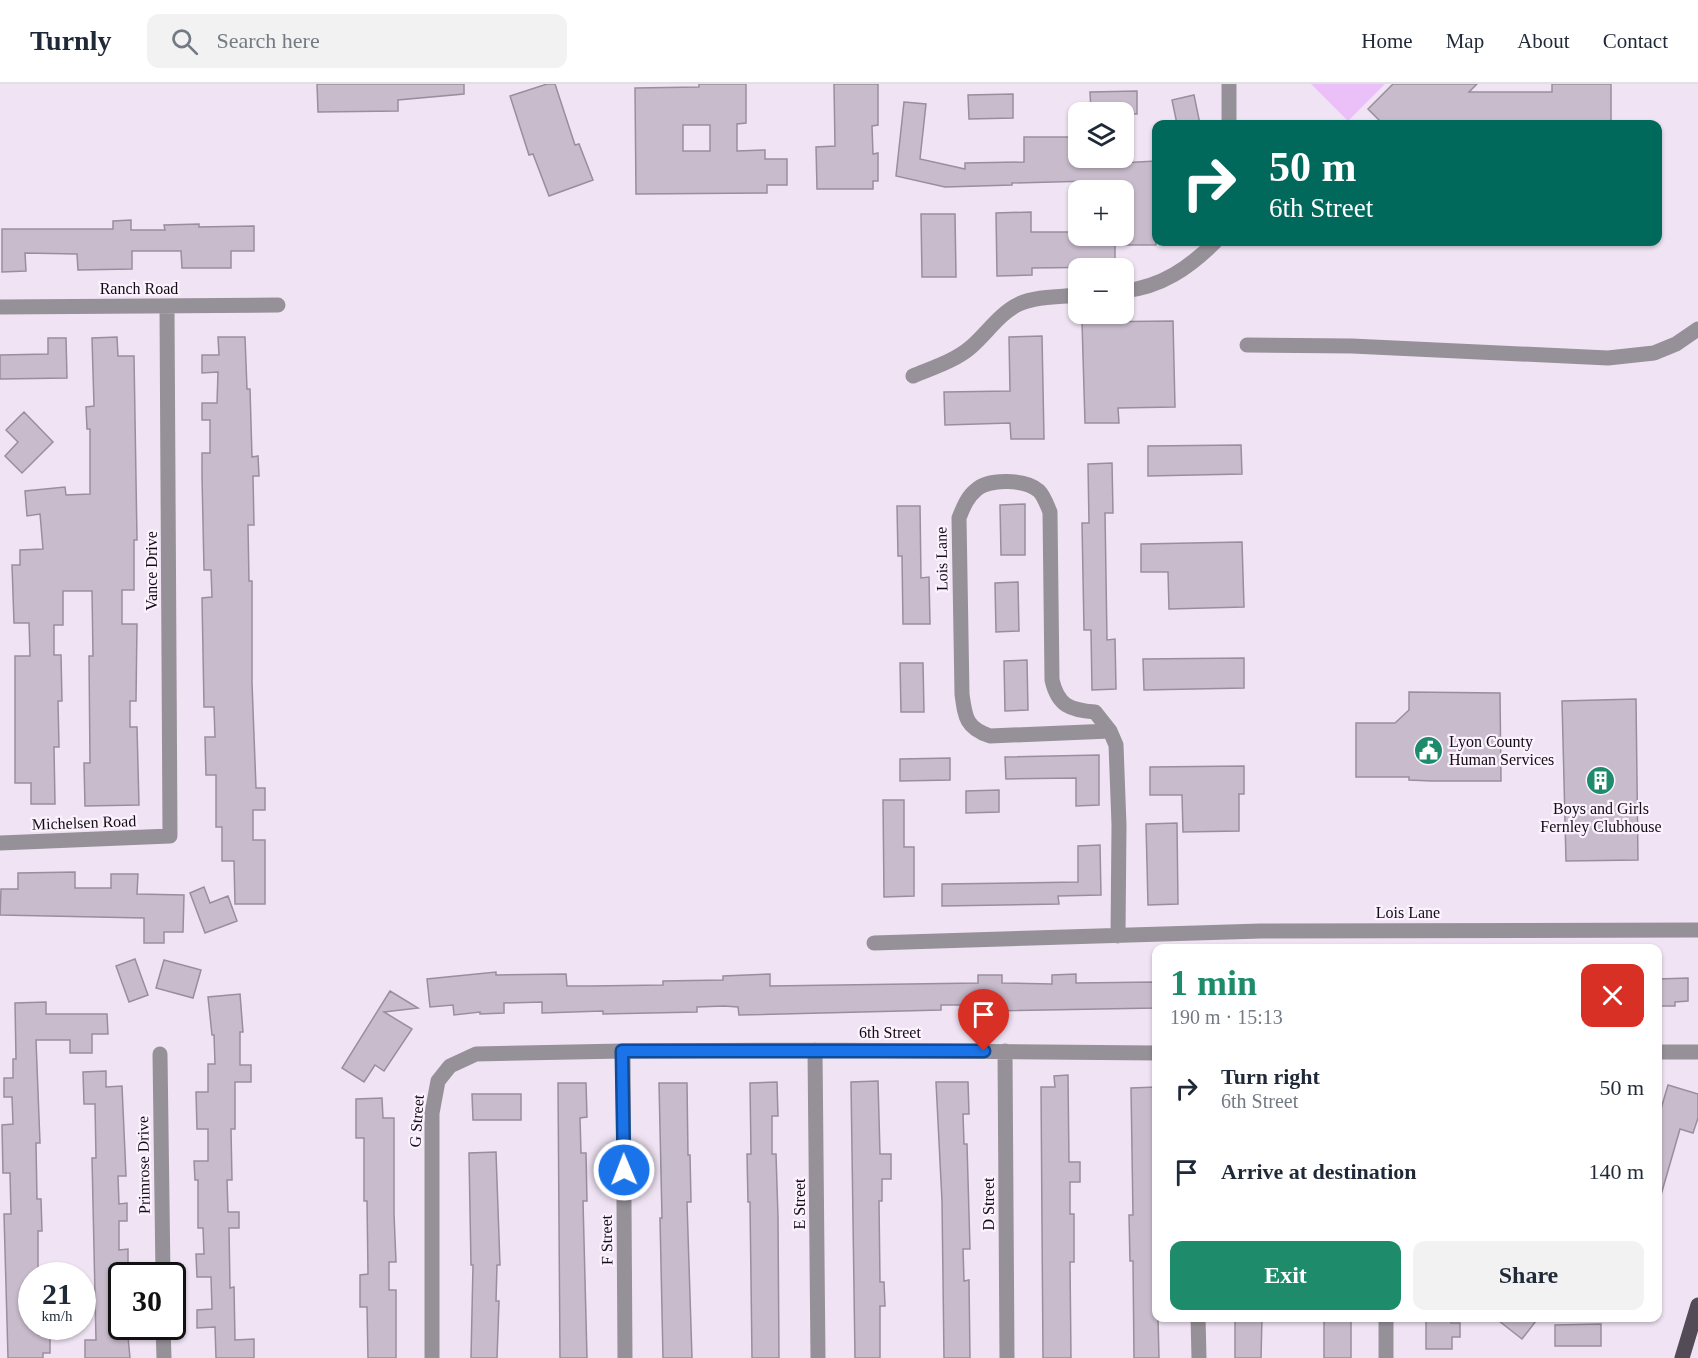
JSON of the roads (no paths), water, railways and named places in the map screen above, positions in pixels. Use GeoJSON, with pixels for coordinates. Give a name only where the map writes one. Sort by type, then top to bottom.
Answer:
{"type":"FeatureCollection","features":[{"type":"Feature","properties":{"kind":"main road"},"geometry":{"type":"LineString","coordinates":[[1682,1358],[1698,1305]]}},
{"type":"Feature","properties":{"kind":"street"},"geometry":{"type":"LineString","coordinates":[[1229,84],[1229,120]]}},
{"type":"Feature","properties":{"kind":"street"},"geometry":{"type":"LineString","coordinates":[[1134,290],[1162,282],[1183,271],[1211,246]]}},
{"type":"Feature","properties":{"kind":"street"},"geometry":{"type":"LineString","coordinates":[[914,376],[949,361],[969,349],[1001,317],[1019,304],[1037,299],[1068,296]]}},
{"type":"Feature","properties":{"kind":"street","name":"Ranch Road"},"geometry":{"type":"LineString","coordinates":[[0,306],[278,305]]}},
{"type":"Feature","properties":{"kind":"street","name":"Vance Drive"},"geometry":{"type":"LineString","coordinates":[[167,307],[170,836]]}},
{"type":"Feature","properties":{"kind":"street"},"geometry":{"type":"LineString","coordinates":[[1247,345],[1352,346],[1608,358],[1653,353],[1676,344],[1698,329]]}},
{"type":"Feature","properties":{"kind":"street","name":"Lois Lane"},"geometry":{"type":"LineString","coordinates":[[1003,481],[1018,482],[1039,491],[1044,500],[1050,512],[1052,680],[1055,694],[1065,704],[1075,709],[1095,712],[1110,731],[990,735],[980,732],[968,722],[964,713],[962,694],[959,518],[966,502],[977,488],[1003,481]]}},
{"type":"Feature","properties":{"kind":"street"},"geometry":{"type":"LineString","coordinates":[[1110,731],[1116,745],[1119,825],[1118,936]]}},
{"type":"Feature","properties":{"kind":"street","name":"Michelsen Road"},"geometry":{"type":"LineString","coordinates":[[0,843],[170,836]]}},
{"type":"Feature","properties":{"kind":"street","name":"Lois Lane"},"geometry":{"type":"LineString","coordinates":[[874,943],[1261,931],[1698,930]]}},
{"type":"Feature","properties":{"kind":"street","name":"E Street"},"geometry":{"type":"LineString","coordinates":[[816,1050],[818,1358]]}},
{"type":"Feature","properties":{"kind":"street","name":"6th Street"},"geometry":{"type":"LineString","coordinates":[[622,1051],[1152,1053]]}},
{"type":"Feature","properties":{"kind":"street","name":"G Street"},"geometry":{"type":"LineString","coordinates":[[432,1358],[432,1113],[438,1081],[450,1066],[476,1054],[622,1051]]}},
{"type":"Feature","properties":{"kind":"street","name":"F Street"},"geometry":{"type":"LineString","coordinates":[[622,1051],[625,1358]]}},
{"type":"Feature","properties":{"kind":"street","name":"D Street"},"geometry":{"type":"LineString","coordinates":[[1005,1051],[1007,1358]]}},
{"type":"Feature","properties":{"kind":"street"},"geometry":{"type":"LineString","coordinates":[[1662,1052],[1698,1052]]}},
{"type":"Feature","properties":{"kind":"street","name":"Primrose Drive"},"geometry":{"type":"LineString","coordinates":[[160,1054],[163,1262]]}},
{"type":"Feature","properties":{"kind":"street"},"geometry":{"type":"LineString","coordinates":[[1198,1322],[1199,1358]]}},
{"type":"Feature","properties":{"kind":"street"},"geometry":{"type":"LineString","coordinates":[[1386,1322],[1386,1358]]}},
{"type":"Feature","properties":{"kind":"street"},"geometry":{"type":"LineString","coordinates":[[163,1340],[164,1358]]}},
{"type":"Feature","properties":{"kind":"place","name":"Lyon County Human Services"},"geometry":{"type":"Point","coordinates":[1428,750]}},
{"type":"Feature","properties":{"kind":"place","name":"Boys and Girls Fernley Clubhouse"},"geometry":{"type":"Point","coordinates":[1601,780]}}]}
